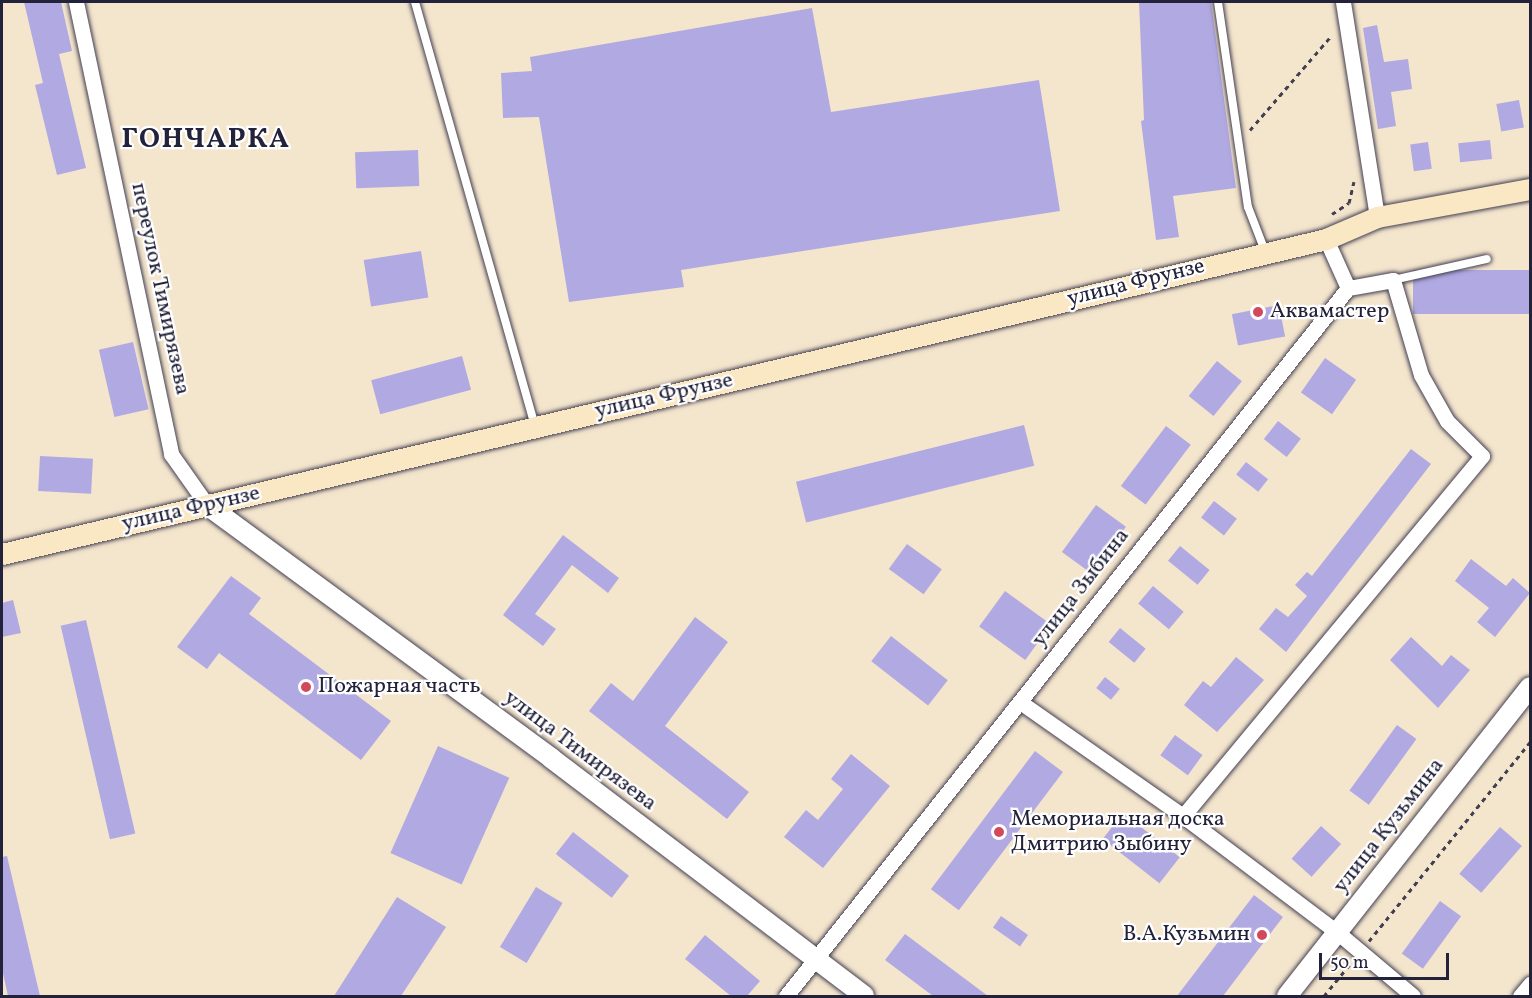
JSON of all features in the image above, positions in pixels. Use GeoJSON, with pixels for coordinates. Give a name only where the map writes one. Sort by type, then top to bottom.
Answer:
{"type":"FeatureCollection","features":[{"type":"Feature","properties":{"kind":"main road","name":"улица Фрунзе"},"geometry":{"type":"LineString","coordinates":[[2,554],[1265,251],[1326,239],[1377,218],[1530,189]]}},
{"type":"Feature","properties":{"kind":"street","name":"переулок Тимирязева"},"geometry":{"type":"LineString","coordinates":[[76,2],[171,454],[207,505]]}},
{"type":"Feature","properties":{"kind":"street"},"geometry":{"type":"LineString","coordinates":[[1343,2],[1377,218]]}},
{"type":"Feature","properties":{"kind":"street"},"geometry":{"type":"LineString","coordinates":[[1183,816],[1482,456],[1447,422],[1420,375],[1393,279],[1348,288],[1326,239]]}},
{"type":"Feature","properties":{"kind":"street","name":"улица Зыбина"},"geometry":{"type":"LineString","coordinates":[[786,996],[1348,288]]}},
{"type":"Feature","properties":{"kind":"street","name":"улица Тимирязева"},"geometry":{"type":"LineString","coordinates":[[207,505],[815,957],[864,996]]}},
{"type":"Feature","properties":{"kind":"street","name":"улица Кузьмина"},"geometry":{"type":"LineString","coordinates":[[1287,996],[1530,687]]}},
{"type":"Feature","properties":{"kind":"street"},"geometry":{"type":"LineString","coordinates":[[1020,702],[1183,816],[1337,932],[1413,996]]}},
{"type":"Feature","properties":{"kind":"street"},"geometry":{"type":"LineString","coordinates":[[1520,996],[1530,984]]}},
{"type":"Feature","properties":{"kind":"lane"},"geometry":{"type":"LineString","coordinates":[[415,2],[536,427]]}},
{"type":"Feature","properties":{"kind":"lane"},"geometry":{"type":"LineString","coordinates":[[1218,2],[1248,207],[1265,251]]}},
{"type":"Feature","properties":{"kind":"lane"},"geometry":{"type":"LineString","coordinates":[[1393,279],[1487,259]]}},
{"type":"Feature","properties":{"kind":"path"},"geometry":{"type":"LineString","coordinates":[[1239,142],[1334,33],[1335,45]]}},
{"type":"Feature","properties":{"kind":"path"},"geometry":{"type":"LineString","coordinates":[[1326,239],[1320,223],[1348,203],[1355,183],[1353,172]]}},
{"type":"Feature","properties":{"kind":"path"},"geometry":{"type":"LineString","coordinates":[[1324,996],[1530,742]]}},
{"type":"Feature","properties":{"kind":"building"},"geometry":{"type":"Polygon","coordinates":[[[24,2],[61,2],[72,51],[59,54],[86,168],[57,175],[35,85],[43,83],[24,2]]]}},
{"type":"Feature","properties":{"kind":"building"},"geometry":{"type":"Polygon","coordinates":[[[1139,2],[1211,2],[1236,188],[1173,196],[1179,237],[1156,240],[1141,121],[1144,120],[1139,2]]]}},
{"type":"Feature","properties":{"kind":"building"},"geometry":{"type":"Polygon","coordinates":[[[812,8],[831,112],[1039,80],[1060,211],[681,270],[684,287],[569,302],[539,117],[503,118],[501,73],[532,71],[530,57],[812,8]]]}},
{"type":"Feature","properties":{"kind":"building"},"geometry":{"type":"Polygon","coordinates":[[[1377,25],[1384,62],[1408,59],[1412,89],[1391,92],[1396,126],[1378,129],[1363,28],[1377,25]]]}},
{"type":"Feature","properties":{"kind":"building"},"geometry":{"type":"Polygon","coordinates":[[[1519,100],[1524,128],[1501,132],[1496,104],[1519,100]]]}},
{"type":"Feature","properties":{"kind":"building"},"geometry":{"type":"Polygon","coordinates":[[[1490,140],[1492,159],[1460,162],[1458,143],[1490,140]]]}},
{"type":"Feature","properties":{"kind":"building"},"geometry":{"type":"Polygon","coordinates":[[[1428,142],[1432,169],[1414,171],[1410,145],[1428,142]]]}},
{"type":"Feature","properties":{"kind":"building"},"geometry":{"type":"Polygon","coordinates":[[[418,150],[419,186],[356,188],[355,152],[418,150]]]}},
{"type":"Feature","properties":{"kind":"building"},"geometry":{"type":"Polygon","coordinates":[[[421,251],[428,297],[371,306],[364,260],[421,251]]]}},
{"type":"Feature","properties":{"kind":"building"},"geometry":{"type":"Polygon","coordinates":[[[1413,270],[1530,270],[1530,314],[1413,314],[1413,270]]]}},
{"type":"Feature","properties":{"kind":"building"},"geometry":{"type":"Polygon","coordinates":[[[1279,305],[1285,336],[1238,346],[1232,314],[1279,305]]]}},
{"type":"Feature","properties":{"kind":"building"},"geometry":{"type":"Polygon","coordinates":[[[133,342],[149,409],[114,417],[99,350],[133,342]]]}},
{"type":"Feature","properties":{"kind":"building"},"geometry":{"type":"Polygon","coordinates":[[[462,356],[471,390],[380,414],[371,380],[462,356]]]}},
{"type":"Feature","properties":{"kind":"building"},"geometry":{"type":"Polygon","coordinates":[[[1325,358],[1356,380],[1332,414],[1301,392],[1325,358]]]}},
{"type":"Feature","properties":{"kind":"building"},"geometry":{"type":"Polygon","coordinates":[[[1217,361],[1242,381],[1214,416],[1189,396],[1217,361]]]}},
{"type":"Feature","properties":{"kind":"building"},"geometry":{"type":"Polygon","coordinates":[[[1278,421],[1301,439],[1287,457],[1264,439],[1278,421]]]}},
{"type":"Feature","properties":{"kind":"building"},"geometry":{"type":"Polygon","coordinates":[[[1024,425],[1034,466],[806,523],[796,482],[1024,425]]]}},
{"type":"Feature","properties":{"kind":"building"},"geometry":{"type":"Polygon","coordinates":[[[1166,426],[1191,445],[1146,505],[1121,486],[1166,426]]]}},
{"type":"Feature","properties":{"kind":"building"},"geometry":{"type":"Polygon","coordinates":[[[1411,449],[1431,464],[1286,652],[1259,629],[1276,608],[1288,617],[1307,596],[1295,585],[1307,572],[1312,576],[1411,449]]]}},
{"type":"Feature","properties":{"kind":"building"},"geometry":{"type":"Polygon","coordinates":[[[40,456],[93,459],[91,494],[38,491],[40,456]]]}},
{"type":"Feature","properties":{"kind":"building"},"geometry":{"type":"Polygon","coordinates":[[[1246,462],[1268,479],[1258,492],[1236,475],[1246,462]]]}},
{"type":"Feature","properties":{"kind":"building"},"geometry":{"type":"Polygon","coordinates":[[[1214,501],[1237,519],[1224,535],[1201,518],[1214,501]]]}},
{"type":"Feature","properties":{"kind":"building"},"geometry":{"type":"Polygon","coordinates":[[[1096,505],[1126,527],[1092,574],[1062,552],[1096,505]]]}},
{"type":"Feature","properties":{"kind":"building"},"geometry":{"type":"Polygon","coordinates":[[[563,535],[619,578],[608,593],[572,565],[535,614],[556,629],[543,646],[503,615],[563,535]]]}},
{"type":"Feature","properties":{"kind":"building"},"geometry":{"type":"Polygon","coordinates":[[[907,544],[942,569],[924,594],[889,569],[907,544]]]}},
{"type":"Feature","properties":{"kind":"building"},"geometry":{"type":"Polygon","coordinates":[[[1180,546],[1210,570],[1198,585],[1168,561],[1180,546]]]}},
{"type":"Feature","properties":{"kind":"building"},"geometry":{"type":"Polygon","coordinates":[[[1471,559],[1506,586],[1513,578],[1530,593],[1495,637],[1477,622],[1489,608],[1455,581],[1471,559]]]}},
{"type":"Feature","properties":{"kind":"building","name":"Пожарная часть"},"geometry":{"type":"Polygon","coordinates":[[[231,576],[261,598],[249,614],[391,721],[361,760],[219,653],[207,669],[177,647],[231,576]]]}},
{"type":"Feature","properties":{"kind":"building"},"geometry":{"type":"Polygon","coordinates":[[[1153,586],[1184,612],[1169,629],[1138,604],[1153,586]]]}},
{"type":"Feature","properties":{"kind":"building"},"geometry":{"type":"Polygon","coordinates":[[[1005,591],[1051,625],[1025,660],[979,627],[1005,591]]]}},
{"type":"Feature","properties":{"kind":"building"},"geometry":{"type":"Polygon","coordinates":[[[13,600],[21,633],[2,637],[2,603],[13,600]]]}},
{"type":"Feature","properties":{"kind":"building"},"geometry":{"type":"Polygon","coordinates":[[[695,617],[728,642],[665,726],[749,792],[727,819],[589,711],[611,683],[633,701],[695,617]]]}},
{"type":"Feature","properties":{"kind":"building"},"geometry":{"type":"Polygon","coordinates":[[[86,620],[135,833],[110,839],[61,626],[86,620]]]}},
{"type":"Feature","properties":{"kind":"building"},"geometry":{"type":"Polygon","coordinates":[[[1120,628],[1146,649],[1134,663],[1109,642],[1120,628]]]}},
{"type":"Feature","properties":{"kind":"building"},"geometry":{"type":"Polygon","coordinates":[[[891,636],[948,680],[928,706],[871,661],[891,636]]]}},
{"type":"Feature","properties":{"kind":"building"},"geometry":{"type":"Polygon","coordinates":[[[1411,637],[1442,666],[1451,655],[1470,670],[1438,708],[1390,660],[1411,637]]]}},
{"type":"Feature","properties":{"kind":"building"},"geometry":{"type":"Polygon","coordinates":[[[1236,657],[1264,680],[1217,732],[1184,705],[1203,681],[1211,687],[1236,657]]]}},
{"type":"Feature","properties":{"kind":"building"},"geometry":{"type":"Polygon","coordinates":[[[1105,677],[1120,689],[1111,700],[1096,688],[1105,677]]]}},
{"type":"Feature","properties":{"kind":"building"},"geometry":{"type":"Polygon","coordinates":[[[1397,725],[1416,739],[1369,805],[1349,791],[1397,725]]]}},
{"type":"Feature","properties":{"kind":"building"},"geometry":{"type":"Polygon","coordinates":[[[1175,735],[1203,755],[1188,775],[1160,755],[1175,735]]]}},
{"type":"Feature","properties":{"kind":"building"},"geometry":{"type":"Polygon","coordinates":[[[438,746],[509,778],[462,885],[390,853],[438,746]]]}},
{"type":"Feature","properties":{"kind":"building"},"geometry":{"type":"Polygon","coordinates":[[[1035,751],[1063,772],[959,910],[931,889],[1035,751]]]}},
{"type":"Feature","properties":{"kind":"building"},"geometry":{"type":"Polygon","coordinates":[[[851,754],[890,786],[823,868],[784,837],[806,810],[818,820],[843,789],[831,779],[851,754]]]}},
{"type":"Feature","properties":{"kind":"building"},"geometry":{"type":"Polygon","coordinates":[[[1123,813],[1180,857],[1159,883],[1103,839],[1123,813]]]}},
{"type":"Feature","properties":{"kind":"building"},"geometry":{"type":"Polygon","coordinates":[[[1321,826],[1341,844],[1312,877],[1292,859],[1321,826]]]}},
{"type":"Feature","properties":{"kind":"building"},"geometry":{"type":"Polygon","coordinates":[[[1500,827],[1522,846],[1481,893],[1459,874],[1500,827]]]}},
{"type":"Feature","properties":{"kind":"building"},"geometry":{"type":"Polygon","coordinates":[[[573,832],[629,876],[612,898],[556,854],[573,832]]]}},
{"type":"Feature","properties":{"kind":"building"},"geometry":{"type":"Polygon","coordinates":[[[7,856],[40,996],[8,996],[2,969],[2,857],[7,856]]]}},
{"type":"Feature","properties":{"kind":"building"},"geometry":{"type":"Polygon","coordinates":[[[536,887],[563,903],[527,963],[500,947],[536,887]]]}},
{"type":"Feature","properties":{"kind":"building"},"geometry":{"type":"Polygon","coordinates":[[[1254,895],[1283,917],[1223,996],[1177,996],[1254,895]]]}},
{"type":"Feature","properties":{"kind":"building"},"geometry":{"type":"Polygon","coordinates":[[[397,897],[446,927],[401,996],[334,996],[397,897]]]}},
{"type":"Feature","properties":{"kind":"building"},"geometry":{"type":"Polygon","coordinates":[[[1440,901],[1461,916],[1423,969],[1402,954],[1440,901]]]}},
{"type":"Feature","properties":{"kind":"building"},"geometry":{"type":"Polygon","coordinates":[[[1001,916],[1028,935],[1020,946],[993,927],[1001,916]]]}},
{"type":"Feature","properties":{"kind":"building"},"geometry":{"type":"Polygon","coordinates":[[[905,934],[988,996],[933,996],[885,960],[905,934]]]}},
{"type":"Feature","properties":{"kind":"building"},"geometry":{"type":"Polygon","coordinates":[[[705,935],[760,981],[747,996],[731,996],[685,959],[705,935]]]}},
{"type":"Feature","properties":{"kind":"place","name":"Аквамастер"},"geometry":{"type":"Point","coordinates":[1258,312]}},
{"type":"Feature","properties":{"kind":"place","name":"Пожарная часть"},"geometry":{"type":"Point","coordinates":[306,687]}},
{"type":"Feature","properties":{"kind":"place","name":"Мемориальная доска Дмитрию Зыбину"},"geometry":{"type":"Point","coordinates":[999,832]}},
{"type":"Feature","properties":{"kind":"place","name":"В.А.Кузьмин"},"geometry":{"type":"Point","coordinates":[1262,935]}},
{"type":"Feature","properties":{"kind":"district","name":"ГОНЧАРКА"},"geometry":{"type":"Point","coordinates":[206,140]}}]}
